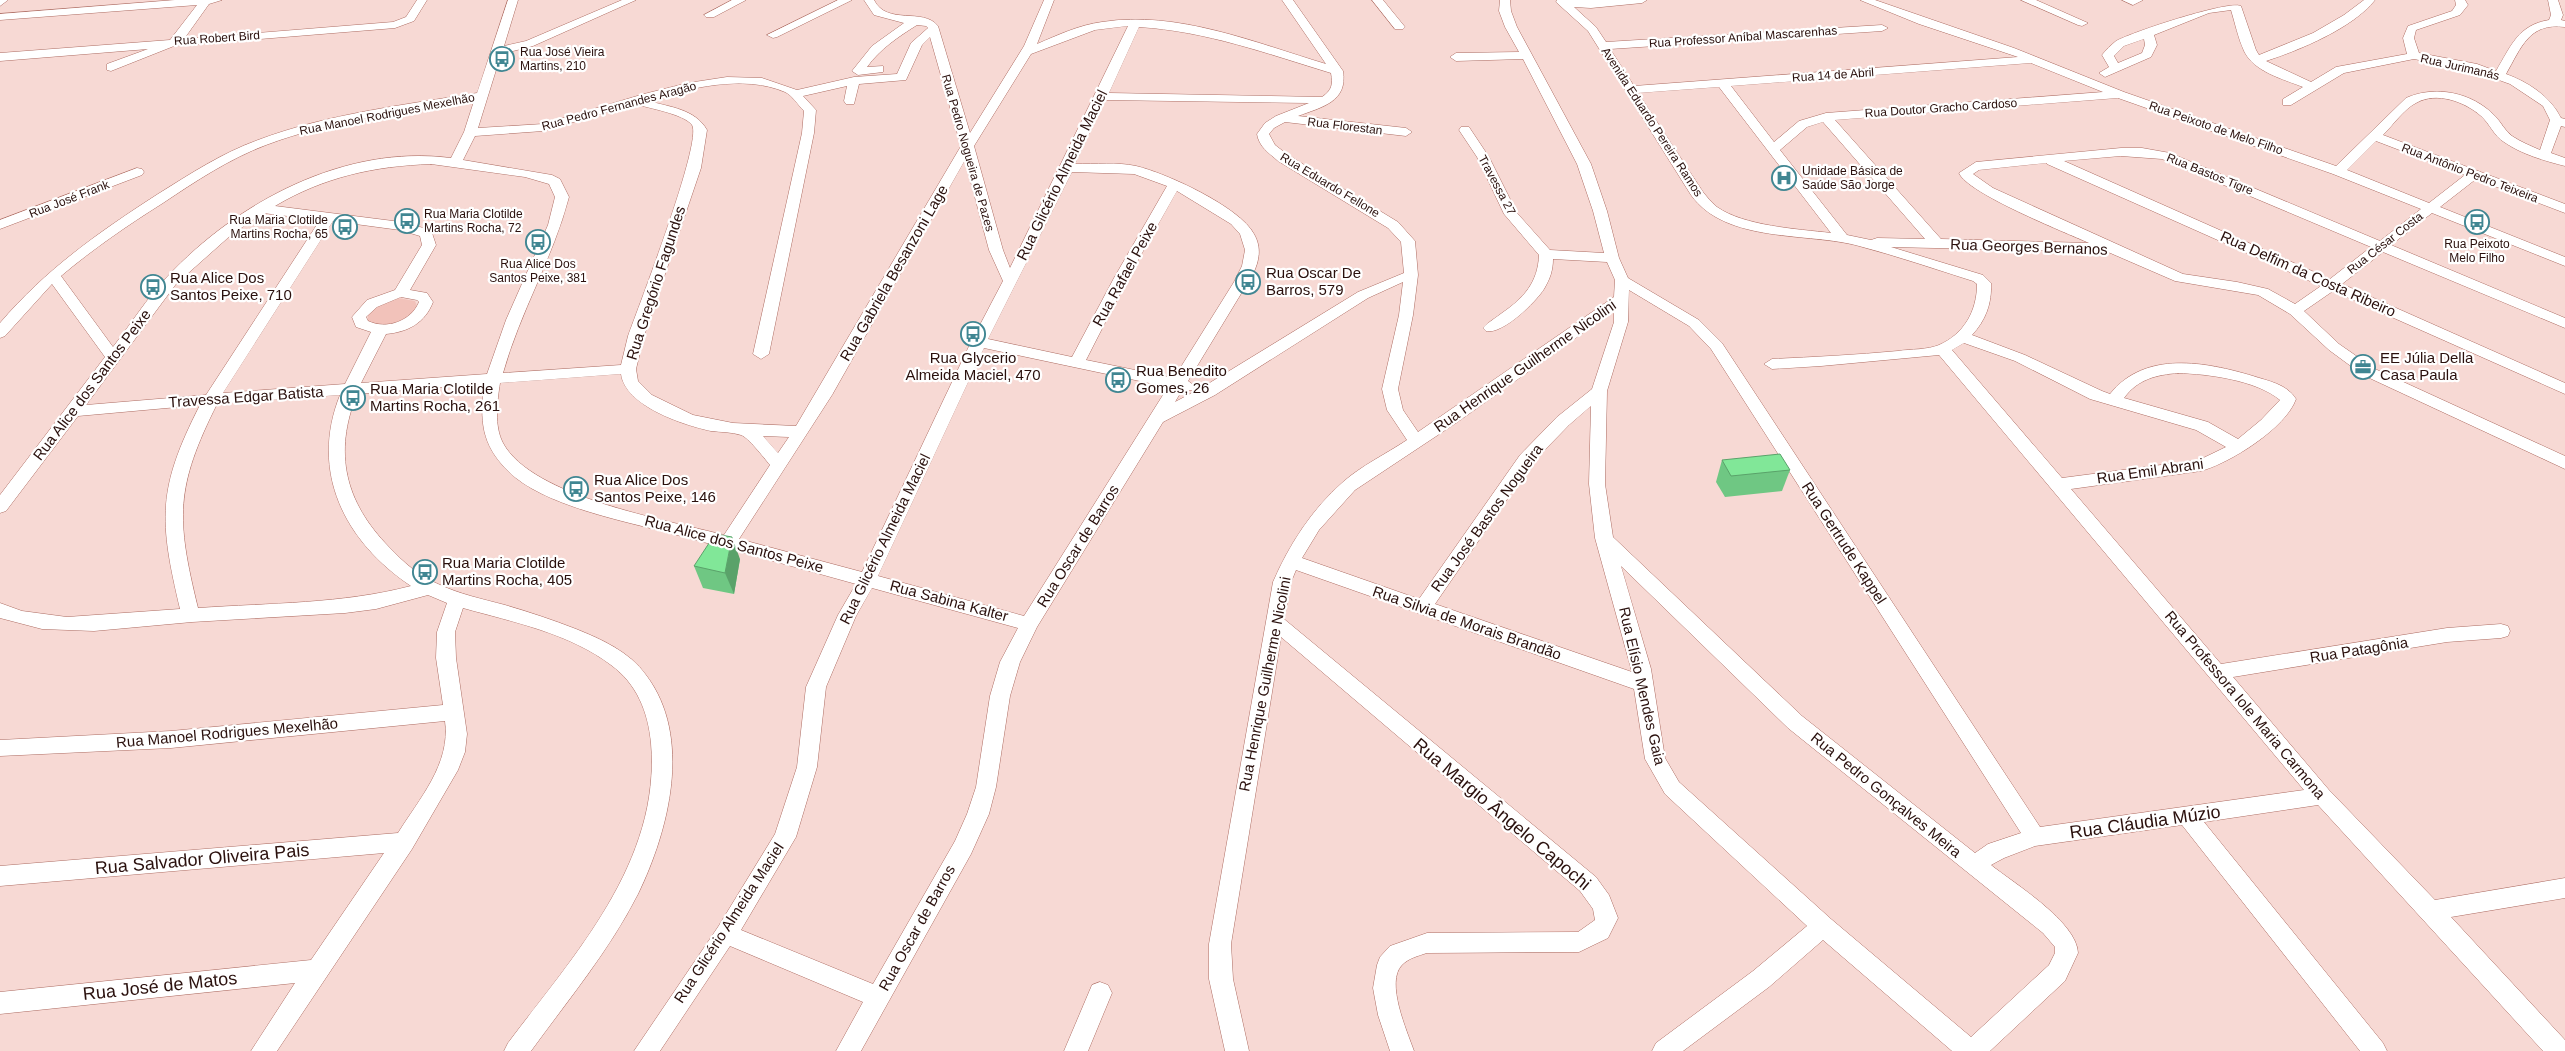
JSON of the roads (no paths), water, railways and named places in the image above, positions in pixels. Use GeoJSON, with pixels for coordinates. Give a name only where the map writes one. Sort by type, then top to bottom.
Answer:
{"type":"FeatureCollection","features":[{"type":"Feature","properties":{"kind":"street"},"geometry":{"type":"LineString","coordinates":[[0,3],[3,0]]}},
{"type":"Feature","properties":{"kind":"street"},"geometry":{"type":"LineString","coordinates":[[122,45],[110,67],[177,41],[210,0]]}},
{"type":"Feature","properties":{"kind":"street"},"geometry":{"type":"LineString","coordinates":[[0,17],[144,3],[210,0]]}},
{"type":"Feature","properties":{"kind":"street","name":"Rua Robert Bird"},"geometry":{"type":"LineString","coordinates":[[0,57],[122,45],[395,25],[410,19],[422,0]]}},
{"type":"Feature","properties":{"kind":"street"},"geometry":{"type":"LineString","coordinates":[[455,162],[470,132],[513,0]]}},
{"type":"Feature","properties":{"kind":"street"},"geometry":{"type":"LineString","coordinates":[[496,51],[529,44],[631,0]]}},
{"type":"Feature","properties":{"kind":"street"},"geometry":{"type":"LineString","coordinates":[[710,15],[741,0]]}},
{"type":"Feature","properties":{"kind":"street"},"geometry":{"type":"LineString","coordinates":[[773,35],[847,0]]}},
{"type":"Feature","properties":{"kind":"street"},"geometry":{"type":"LineString","coordinates":[[794,94],[854,81],[902,76],[917,43],[932,26],[877,12],[872,9],[869,0]]}},
{"type":"Feature","properties":{"kind":"street","name":"Rua Gabriela Besanzoni Lage"},"geometry":{"type":"LineString","coordinates":[[729,541],[801,431],[967,148],[1026,52],[1038,31],[1050,0]]}},
{"type":"Feature","properties":{"kind":"street"},"geometry":{"type":"LineString","coordinates":[[1100,96],[1327,100],[1338,87],[1340,79],[1337,71],[1287,0]]}},
{"type":"Feature","properties":{"kind":"street"},"geometry":{"type":"LineString","coordinates":[[1377,0],[1399,27]]}},
{"type":"Feature","properties":{"kind":"street"},"geometry":{"type":"LineString","coordinates":[[1505,0],[1508,18],[1584,164],[1600,211],[1622,289]]}},
{"type":"Feature","properties":{"kind":"street","name":"Avenida Eduardo Pereira Ramos"},"geometry":{"type":"LineString","coordinates":[[1560,2],[1591,4],[1642,0]]}},
{"type":"Feature","properties":{"kind":"street","name":"Rua Peixoto de Melo Filho"},"geometry":{"type":"LineString","coordinates":[[1865,0],[2035,60],[2120,95],[2338,171],[2565,262]]}},
{"type":"Feature","properties":{"kind":"street"},"geometry":{"type":"LineString","coordinates":[[2026,0],[2082,23]]}},
{"type":"Feature","properties":{"kind":"street"},"geometry":{"type":"LineString","coordinates":[[2257,60],[2273,55],[2347,19],[2370,0]]}},
{"type":"Feature","properties":{"kind":"street"},"geometry":{"type":"LineString","coordinates":[[2414,56],[2408,39],[2408,33],[2412,28],[2456,12],[2462,6],[2460,0]]}},
{"type":"Feature","properties":{"kind":"street"},"geometry":{"type":"LineString","coordinates":[[2499,74],[2525,33],[2531,28],[2559,23],[2554,0]]}},
{"type":"Feature","properties":{"kind":"street","name":"Avenida Eduardo Pereira Ramos"},"geometry":{"type":"LineString","coordinates":[[1560,2],[1587,22],[1604,46],[1682,172],[1711,209],[1724,216],[1769,230],[1859,242],[1983,281],[1984,296],[1980,310],[1969,332],[1963,337]]}},
{"type":"Feature","properties":{"kind":"street"},"geometry":{"type":"LineString","coordinates":[[1587,22],[1591,4]]}},
{"type":"Feature","properties":{"kind":"street"},"geometry":{"type":"LineString","coordinates":[[2114,68],[2108,55],[2120,44],[2214,8],[2235,6],[2250,51],[2257,60],[2272,70],[2312,87]]}},
{"type":"Feature","properties":{"kind":"street"},"geometry":{"type":"LineString","coordinates":[[905,68],[858,70],[868,54],[881,43],[915,21]]}},
{"type":"Feature","properties":{"kind":"street"},"geometry":{"type":"LineString","coordinates":[[1026,52],[1090,28],[1135,24],[1215,36],[1337,71]]}},
{"type":"Feature","properties":{"kind":"street","name":"Rua Glicério Almeida Maciel"},"geometry":{"type":"LineString","coordinates":[[646,1051],[726,934],[785,837],[807,767],[816,687],[847,615],[868,579],[979,342],[1135,24]]}},
{"type":"Feature","properties":{"kind":"street","name":"Rua Pedro Nogueira de Pazes"},"geometry":{"type":"LineString","coordinates":[[932,26],[983,198],[998,258],[1010,280]]}},
{"type":"Feature","properties":{"kind":"street","name":"Rua Professor Aníbal Mascarenhas"},"geometry":{"type":"LineString","coordinates":[[1604,46],[1882,28]]}},
{"type":"Feature","properties":{"kind":"street"},"geometry":{"type":"LineString","coordinates":[[2090,82],[2114,68],[2147,55],[2151,45],[2148,32]]}},
{"type":"Feature","properties":{"kind":"street"},"geometry":{"type":"LineString","coordinates":[[1456,57],[1526,55]]}},
{"type":"Feature","properties":{"kind":"street","name":"Rua Jurimanás"},"geometry":{"type":"LineString","coordinates":[[2287,102],[2350,67],[2414,56],[2499,74],[2530,90],[2548,104],[2561,122]]}},
{"type":"Feature","properties":{"kind":"street","name":"Rua 14 de Abril"},"geometry":{"type":"LineString","coordinates":[[1631,90],[2035,60]]}},
{"type":"Feature","properties":{"kind":"street","name":"Rua Pedro Fernandes Aragão"},"geometry":{"type":"LineString","coordinates":[[470,132],[552,126],[679,88],[730,80],[773,84],[794,94],[806,103],[810,110],[810,120],[799,182],[760,354]]}},
{"type":"Feature","properties":{"kind":"street"},"geometry":{"type":"LineString","coordinates":[[850,101],[854,81]]}},
{"type":"Feature","properties":{"kind":"street"},"geometry":{"type":"LineString","coordinates":[[1722,83],[1843,240]]}},
{"type":"Feature","properties":{"kind":"street","name":"Rua Doutor Gracho Cardoso"},"geometry":{"type":"LineString","coordinates":[[1772,150],[1803,124],[1826,117],[2120,95]]}},
{"type":"Feature","properties":{"kind":"street"},"geometry":{"type":"LineString","coordinates":[[2338,171],[2410,101],[2419,95],[2443,95],[2475,106],[2490,119],[2501,134],[2512,142],[2565,162]]}},
{"type":"Feature","properties":{"kind":"street","name":"Rua Manoel Rodrigues Mexelhão"},"geometry":{"type":"LineString","coordinates":[[0,334],[53,275],[100,238],[214,165],[256,144],[295,132],[348,120],[482,96]]}},
{"type":"Feature","properties":{"kind":"street","name":"Rua Eduardo Fellone"},"geometry":{"type":"LineString","coordinates":[[1327,100],[1284,118],[1265,129],[1264,140],[1270,148],[1393,225],[1408,241],[1411,275],[1405,323],[1390,389],[1395,410],[1416,441]]}},
{"type":"Feature","properties":{"kind":"street","name":"Rua Gregório Fagundes"},"geometry":{"type":"LineString","coordinates":[[635,101],[686,115],[696,122],[701,130],[701,138],[694,168],[636,336],[628,369],[630,383],[653,404],[690,419],[749,432],[801,431]]}},
{"type":"Feature","properties":{"kind":"street"},"geometry":{"type":"LineString","coordinates":[[1826,117],[1937,244]]}},
{"type":"Feature","properties":{"kind":"street","name":"Rua Florestan"},"geometry":{"type":"LineString","coordinates":[[1284,118],[1339,126],[1406,132]]}},
{"type":"Feature","properties":{"kind":"street"},"geometry":{"type":"LineString","coordinates":[[2544,154],[2561,122]]}},
{"type":"Feature","properties":{"kind":"street","name":"Travessa 27"},"geometry":{"type":"LineString","coordinates":[[1465,130],[1484,157],[1511,214],[1546,254]]}},
{"type":"Feature","properties":{"kind":"street","name":"Rua Antônio Pedro Teixeira"},"geometry":{"type":"LineString","coordinates":[[2375,136],[2565,209]]}},
{"type":"Feature","properties":{"kind":"street","name":"Rua Bastos Tigre"},"geometry":{"type":"LineString","coordinates":[[2110,248],[1988,191],[1968,178],[1966,173],[1976,166],[2121,152],[2142,152],[2165,156],[2565,323]]}},
{"type":"Feature","properties":{"kind":"street","name":"Rua Alice dos Santos Peixe"},"geometry":{"type":"LineString","coordinates":[[0,507],[171,281],[190,262],[259,208],[293,189],[344,171],[406,160],[455,162],[548,178],[555,182],[562,197],[550,235],[493,378],[490,422],[495,442],[518,471],[543,487],[567,497],[643,520],[729,541],[868,579]]}},
{"type":"Feature","properties":{"kind":"street","name":"Rua Delfim da Costa Ribeiro"},"geometry":{"type":"LineString","coordinates":[[2050,160],[2565,389]]}},
{"type":"Feature","properties":{"kind":"street","name":"Rua Oscar de Barros"},"geometry":{"type":"LineString","coordinates":[[848,1051],[962,847],[978,814],[986,787],[1000,696],[1010,662],[1029,624],[1249,266],[1252,252],[1245,230],[1237,223],[1174,185],[1147,172],[1066,168]]}},
{"type":"Feature","properties":{"kind":"street","name":"Rua José Frank"},"geometry":{"type":"LineString","coordinates":[[0,225],[137,172]]}},
{"type":"Feature","properties":{"kind":"street","name":"Rua César Costa"},"geometry":{"type":"LineString","coordinates":[[2295,311],[2332,285],[2474,174]]}},
{"type":"Feature","properties":{"kind":"street","name":"Rua Rafael Peixe"},"geometry":{"type":"LineString","coordinates":[[1077,363],[1121,278],[1174,185]]}},
{"type":"Feature","properties":{"kind":"street"},"geometry":{"type":"LineString","coordinates":[[259,208],[401,226],[426,233],[429,245],[401,293]]}},
{"type":"Feature","properties":{"kind":"street"},"geometry":{"type":"LineString","coordinates":[[191,615],[176,542],[173,507],[184,458],[236,358],[328,218]]}},
{"type":"Feature","properties":{"kind":"street","name":"Rua Georges Bernanos"},"geometry":{"type":"LineString","coordinates":[[1859,242],[2110,248],[2180,278],[2264,292],[2295,311],[2334,347],[2369,372],[2565,463]]}},
{"type":"Feature","properties":{"kind":"street"},"geometry":{"type":"LineString","coordinates":[[1491,328],[1536,292],[1544,279],[1546,254],[1612,258]]}},
{"type":"Feature","properties":{"kind":"street"},"geometry":{"type":"LineString","coordinates":[[53,275],[113,357]]}},
{"type":"Feature","properties":{"kind":"street"},"geometry":{"type":"LineString","coordinates":[[1157,418],[1209,391],[1363,295],[1390,282],[1411,275]]}},
{"type":"Feature","properties":{"kind":"street","name":"Rua Elísio Mendes Gaia"},"geometry":{"type":"LineString","coordinates":[[1622,289],[1621,322],[1599,391],[1597,484],[1604,538],[1628,620],[1643,684],[1655,760],[1672,788],[1824,926],[1971,1051]]}},
{"type":"Feature","properties":{"kind":"street","name":"Rua Henrique Guilherme Nicolini"},"geometry":{"type":"LineString","coordinates":[[1237,1051],[1221,979],[1220,944],[1274,621],[1282,582],[1291,561],[1313,526],[1349,486],[1416,441],[1622,289]]}},
{"type":"Feature","properties":{"kind":"street","name":"Rua Gertrude Kappel"},"geometry":{"type":"LineString","coordinates":[[1622,289],[1694,323],[1717,346],[2035,837]]}},
{"type":"Feature","properties":{"kind":"street"},"geometry":{"type":"LineString","coordinates":[[401,293],[422,296],[426,302],[425,309],[407,323],[380,330],[368,328],[361,324],[359,317],[364,309],[374,302],[401,293]]}},
{"type":"Feature","properties":{"kind":"street"},"geometry":{"type":"LineString","coordinates":[[380,330],[351,390],[342,414],[337,446],[338,479],[353,518],[379,549],[406,573],[430,588],[457,599],[565,633],[620,661],[639,678],[651,699],[664,745],[661,780],[652,830],[640,865],[623,900],[587,955],[516,1051]]}},
{"type":"Feature","properties":{"kind":"street"},"geometry":{"type":"LineString","coordinates":[[1772,364],[1876,358],[1944,348],[1963,337],[2020,358],[2087,391],[2202,426],[2237,446]]}},
{"type":"Feature","properties":{"kind":"street"},"geometry":{"type":"LineString","coordinates":[[979,342],[1209,391]]}},
{"type":"Feature","properties":{"kind":"street","name":"Rua Professora Iole Maria Carmona"},"geometry":{"type":"LineString","coordinates":[[1944,348],[2322,796],[2431,910],[2558,1051]]}},
{"type":"Feature","properties":{"kind":"street","name":"Rua Emil Abrani"},"geometry":{"type":"LineString","coordinates":[[2057,484],[2201,465],[2219,460],[2254,436],[2288,402],[2286,396],[2243,378],[2201,370],[2175,368],[2159,370],[2135,379],[2124,386],[2114,400]]}},
{"type":"Feature","properties":{"kind":"street","name":"Travessa Edgar Batista"},"geometry":{"type":"LineString","coordinates":[[73,411],[214,398],[351,390],[628,369]]}},
{"type":"Feature","properties":{"kind":"street","name":"Rua José Bastos Nogueira"},"geometry":{"type":"LineString","coordinates":[[1424,607],[1526,459],[1557,426],[1599,391]]}},
{"type":"Feature","properties":{"kind":"street"},"geometry":{"type":"LineString","coordinates":[[749,432],[780,465]]}},
{"type":"Feature","properties":{"kind":"street","name":"Rua Pedro Gonçalves Meira"},"geometry":{"type":"LineString","coordinates":[[1604,538],[1795,722],[2051,926],[2062,938],[2068,950],[2066,960],[2057,972],[1971,1051]]}},
{"type":"Feature","properties":{"kind":"street","name":"Rua Silvia de Morais Brandão"},"geometry":{"type":"LineString","coordinates":[[1291,561],[1643,684]]}},
{"type":"Feature","properties":{"kind":"street","name":"Rua Sabina Kalter"},"geometry":{"type":"LineString","coordinates":[[868,579],[1029,624]]}},
{"type":"Feature","properties":{"kind":"street"},"geometry":{"type":"LineString","coordinates":[[0,610],[22,619],[55,623],[109,622],[345,606],[376,602],[430,588]]}},
{"type":"Feature","properties":{"kind":"street"},"geometry":{"type":"LineString","coordinates":[[263,1051],[320,970],[404,842],[448,770],[456,752],[457,734],[446,658],[446,632],[457,599]]}},
{"type":"Feature","properties":{"kind":"street","name":"Rua Margio Ângelo Capochi"},"geometry":{"type":"LineString","coordinates":[[1274,621],[1588,884],[1604,906],[1608,920],[1604,928],[1596,936],[1579,942],[1427,942],[1409,948],[1394,956],[1386,966],[1383,978],[1386,1001],[1402,1051]]}},
{"type":"Feature","properties":{"kind":"street","name":"Rua Patagônia"},"geometry":{"type":"LineString","coordinates":[[2218,672],[2447,635],[2501,630]]}},
{"type":"Feature","properties":{"kind":"street","name":"Rua Manoel Rodrigues Mexelhão"},"geometry":{"type":"LineString","coordinates":[[0,748],[84,745],[247,733],[454,712]]}},
{"type":"Feature","properties":{"kind":"street","name":"Rua Cláudia Múzio"},"geometry":{"type":"LineString","coordinates":[[1973,865],[1996,851],[2035,837],[2322,796]]}},
{"type":"Feature","properties":{"kind":"street"},"geometry":{"type":"LineString","coordinates":[[2187,816],[2375,1051]]}},
{"type":"Feature","properties":{"kind":"street","name":"Rua Salvador Oliveira Pais"},"geometry":{"type":"LineString","coordinates":[[0,876],[404,842]]}},
{"type":"Feature","properties":{"kind":"street"},"geometry":{"type":"LineString","coordinates":[[2431,910],[2565,888]]}},
{"type":"Feature","properties":{"kind":"street"},"geometry":{"type":"LineString","coordinates":[[1664,1051],[1761,979],[1824,926]]}},
{"type":"Feature","properties":{"kind":"street"},"geometry":{"type":"LineString","coordinates":[[726,934],[878,997]]}},
{"type":"Feature","properties":{"kind":"street","name":"Rua José de Matos"},"geometry":{"type":"LineString","coordinates":[[0,1003],[320,970]]}},
{"type":"Feature","properties":{"kind":"street"},"geometry":{"type":"LineString","coordinates":[[1076,1051],[1100,993]]}},
{"type":"Feature","properties":{"kind":"place","name":"Rua José Vieira Martins, 210"},"geometry":{"type":"Point","coordinates":[502,59]}},
{"type":"Feature","properties":{"kind":"place","name":"Unidade Básica de Saúde São Jorge"},"geometry":{"type":"Point","coordinates":[1784,178]}},
{"type":"Feature","properties":{"kind":"place","name":"Rua Maria Clotilde Martins Rocha, 72"},"geometry":{"type":"Point","coordinates":[407,221]}},
{"type":"Feature","properties":{"kind":"place","name":"Rua Peixoto Melo Filho"},"geometry":{"type":"Point","coordinates":[2477,222]}},
{"type":"Feature","properties":{"kind":"place","name":"Rua Maria Clotilde Martins Rocha, 65"},"geometry":{"type":"Point","coordinates":[345,227]}},
{"type":"Feature","properties":{"kind":"place","name":"Rua Alice Dos Santos Peixe, 381"},"geometry":{"type":"Point","coordinates":[538,242]}},
{"type":"Feature","properties":{"kind":"place","name":"Rua Oscar De Barros, 579"},"geometry":{"type":"Point","coordinates":[1248,282]}},
{"type":"Feature","properties":{"kind":"place","name":"Rua Alice Dos Santos Peixe, 710"},"geometry":{"type":"Point","coordinates":[153,287]}},
{"type":"Feature","properties":{"kind":"place","name":"Rua Glycerio Almeida Maciel, 470"},"geometry":{"type":"Point","coordinates":[973,334]}},
{"type":"Feature","properties":{"kind":"place","name":"EE Júlia Della Casa Paula"},"geometry":{"type":"Point","coordinates":[2363,367]}},
{"type":"Feature","properties":{"kind":"place","name":"Rua Benedito Gomes, 26"},"geometry":{"type":"Point","coordinates":[1118,380]}},
{"type":"Feature","properties":{"kind":"place","name":"Rua Maria Clotilde Martins Rocha, 261"},"geometry":{"type":"Point","coordinates":[353,398]}},
{"type":"Feature","properties":{"kind":"place","name":"Rua Alice Dos Santos Peixe, 146"},"geometry":{"type":"Point","coordinates":[576,489]}},
{"type":"Feature","properties":{"kind":"place","name":"Rua Maria Clotilde Martins Rocha, 405"},"geometry":{"type":"Point","coordinates":[425,572]}}]}
